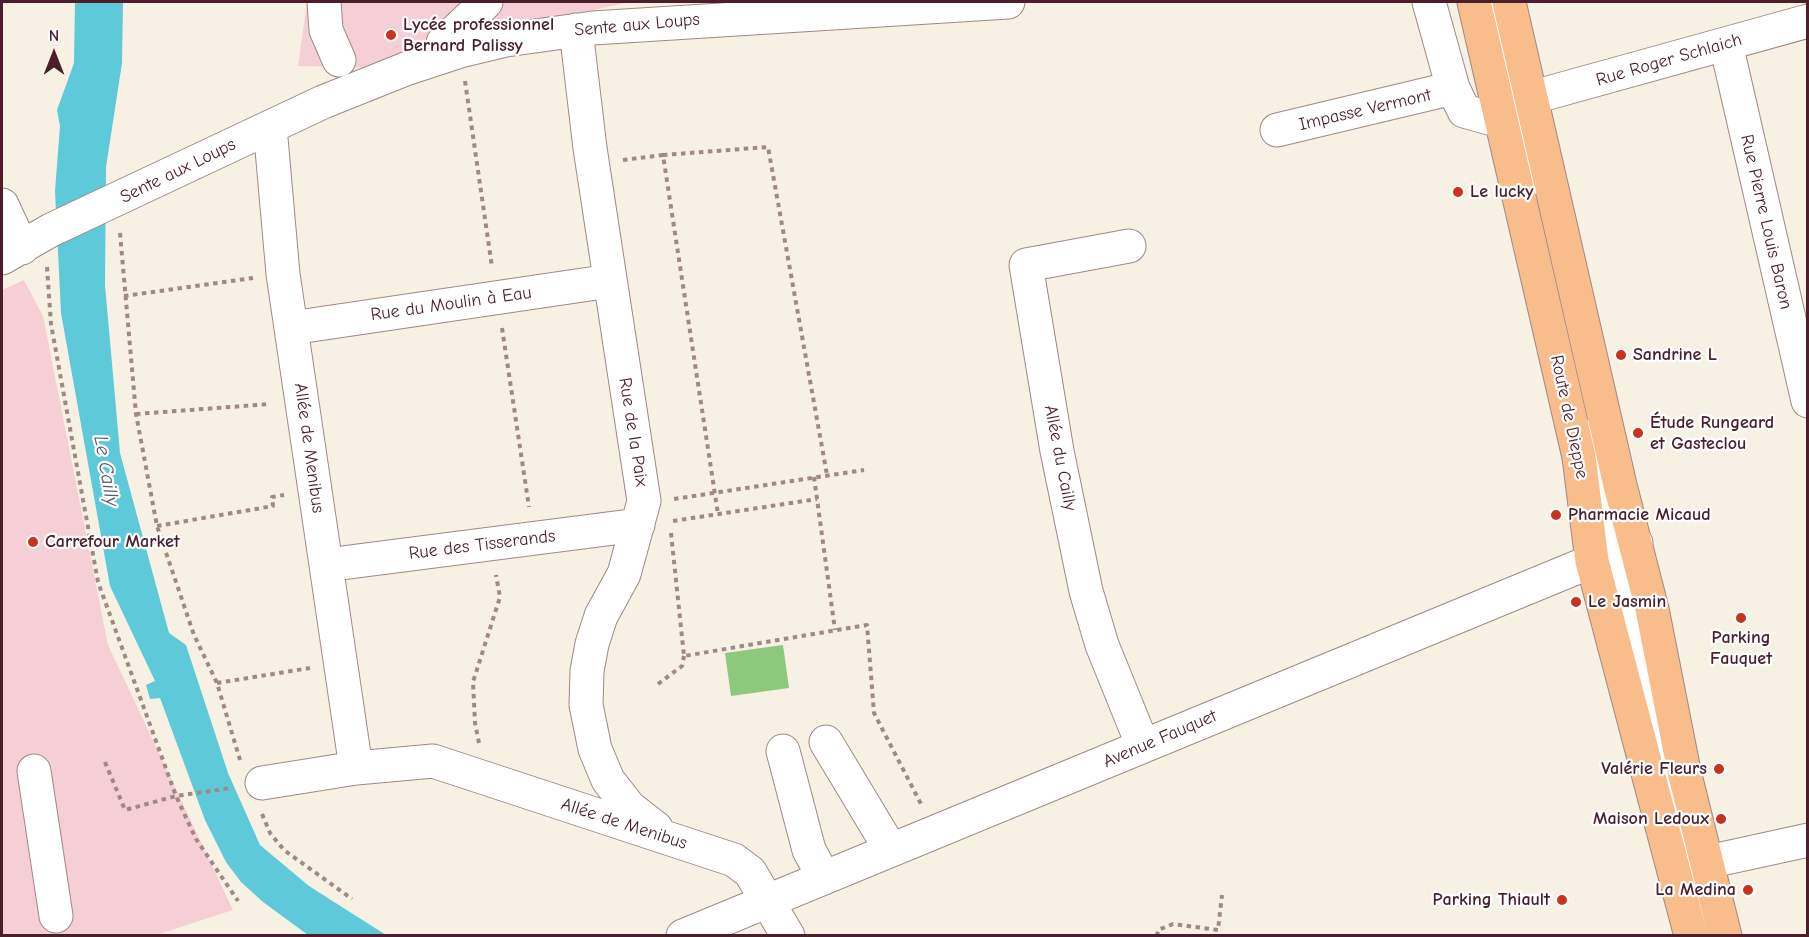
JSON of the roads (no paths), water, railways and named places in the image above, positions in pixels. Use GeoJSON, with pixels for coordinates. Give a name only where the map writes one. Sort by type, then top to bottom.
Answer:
{"type":"FeatureCollection","features":[{"type":"Feature","properties":{"kind":"main road","name":"Route de Dieppe"},"geometry":{"type":"LineString","coordinates":[[1474,2],[1515,107],[1620,485],[1614,552],[1691,866],[1725,936]]}},
{"type":"Feature","properties":{"kind":"main road","name":"Route de Dieppe"},"geometry":{"type":"LineString","coordinates":[[1509,2],[1515,107],[1579,457],[1614,552],[1684,771],[1691,866],[1691,936]]}},
{"type":"Feature","properties":{"kind":"street"},"geometry":{"type":"LineString","coordinates":[[324,2],[326,30],[339,60]]}},
{"type":"Feature","properties":{"kind":"street"},"geometry":{"type":"LineString","coordinates":[[486,2],[442,43],[506,40]]}},
{"type":"Feature","properties":{"kind":"street","name":"Sente aux Loups"},"geometry":{"type":"LineString","coordinates":[[28,243],[270,127],[408,68],[506,40],[576,30],[653,11],[1008,2]]}},
{"type":"Feature","properties":{"kind":"street"},"geometry":{"type":"LineString","coordinates":[[1429,2],[1453,88],[1464,111],[1489,118],[1515,107],[1491,2]]}},
{"type":"Feature","properties":{"kind":"street","name":"Rue Roger Schlaich"},"geometry":{"type":"LineString","coordinates":[[1515,107],[1808,21]]}},
{"type":"Feature","properties":{"kind":"street","name":"Rue de la Paix"},"geometry":{"type":"LineString","coordinates":[[576,30],[590,148],[648,509],[624,574],[601,616],[587,671],[586,705],[589,729],[600,765],[608,805]]}},
{"type":"Feature","properties":{"kind":"street","name":"Rue Pierre Louis Baron"},"geometry":{"type":"LineString","coordinates":[[1726,44],[1808,400]]}},
{"type":"Feature","properties":{"kind":"street","name":"Impasse Vermont"},"geometry":{"type":"LineString","coordinates":[[1277,130],[1442,93],[1453,88]]}},
{"type":"Feature","properties":{"kind":"street","name":"Allée de Menibus"},"geometry":{"type":"LineString","coordinates":[[270,127],[291,327],[356,768]]}},
{"type":"Feature","properties":{"kind":"street"},"geometry":{"type":"LineString","coordinates":[[2,205],[28,243]]}},
{"type":"Feature","properties":{"kind":"street","name":"Allée du Cailly"},"geometry":{"type":"LineString","coordinates":[[1129,246],[1026,266],[1057,451],[1086,591],[1102,645],[1143,746]]}},
{"type":"Feature","properties":{"kind":"street","name":"Rue du Moulin à Eau"},"geometry":{"type":"LineString","coordinates":[[291,327],[610,281]]}},
{"type":"Feature","properties":{"kind":"street","name":"Rue des Tisserands"},"geometry":{"type":"LineString","coordinates":[[326,565],[490,544],[648,509]]}},
{"type":"Feature","properties":{"kind":"street","name":"Avenue Fauquet"},"geometry":{"type":"LineString","coordinates":[[683,936],[1614,552]]}},
{"type":"Feature","properties":{"kind":"street"},"geometry":{"type":"LineString","coordinates":[[826,742],[891,850]]}},
{"type":"Feature","properties":{"kind":"street"},"geometry":{"type":"LineString","coordinates":[[783,752],[809,850],[824,878]]}},
{"type":"Feature","properties":{"kind":"street","name":"Allée de Menibus"},"geometry":{"type":"LineString","coordinates":[[250,784],[356,768],[433,761],[487,779],[608,805],[663,835],[743,865],[768,900],[788,936]]}},
{"type":"Feature","properties":{"kind":"street"},"geometry":{"type":"LineString","coordinates":[[34,771],[56,916]]}},
{"type":"Feature","properties":{"kind":"street"},"geometry":{"type":"LineString","coordinates":[[1706,936],[1691,866],[1808,840]]}},
{"type":"Feature","properties":{"kind":"water","name":"Le Cailly"},"geometry":{"type":"Polygon","coordinates":[[[75,2],[123,2],[122,63],[106,167],[105,285],[120,453],[169,633],[186,645],[228,773],[260,845],[309,886],[386,935],[308,935],[263,902],[241,882],[226,862],[205,820],[160,698],[150,699],[146,685],[155,681],[110,586],[61,313],[55,191],[60,126],[57,110],[74,63],[75,2]]]}},
{"type":"Feature","properties":{"kind":"place","name":"Lycée professionnel Bernard Palissy"},"geometry":{"type":"Point","coordinates":[391,35]}},
{"type":"Feature","properties":{"kind":"place","name":"Le lucky"},"geometry":{"type":"Point","coordinates":[1458,192]}},
{"type":"Feature","properties":{"kind":"place","name":"Sandrine L"},"geometry":{"type":"Point","coordinates":[1621,355]}},
{"type":"Feature","properties":{"kind":"place","name":"Étude Rungeard et Gasteclou"},"geometry":{"type":"Point","coordinates":[1638,433]}},
{"type":"Feature","properties":{"kind":"place","name":"Pharmacie Micaud"},"geometry":{"type":"Point","coordinates":[1556,515]}},
{"type":"Feature","properties":{"kind":"place","name":"Carrefour Market"},"geometry":{"type":"Point","coordinates":[33,542]}},
{"type":"Feature","properties":{"kind":"place","name":"Le Jasmin"},"geometry":{"type":"Point","coordinates":[1576,602]}},
{"type":"Feature","properties":{"kind":"place","name":"Parking Fauquet"},"geometry":{"type":"Point","coordinates":[1741,618]}},
{"type":"Feature","properties":{"kind":"place","name":"Valérie Fleurs"},"geometry":{"type":"Point","coordinates":[1719,769]}},
{"type":"Feature","properties":{"kind":"place","name":"Maison Ledoux"},"geometry":{"type":"Point","coordinates":[1721,819]}},
{"type":"Feature","properties":{"kind":"place","name":"La Medina"},"geometry":{"type":"Point","coordinates":[1748,890]}},
{"type":"Feature","properties":{"kind":"place","name":"Parking Thiault"},"geometry":{"type":"Point","coordinates":[1562,900]}}]}
